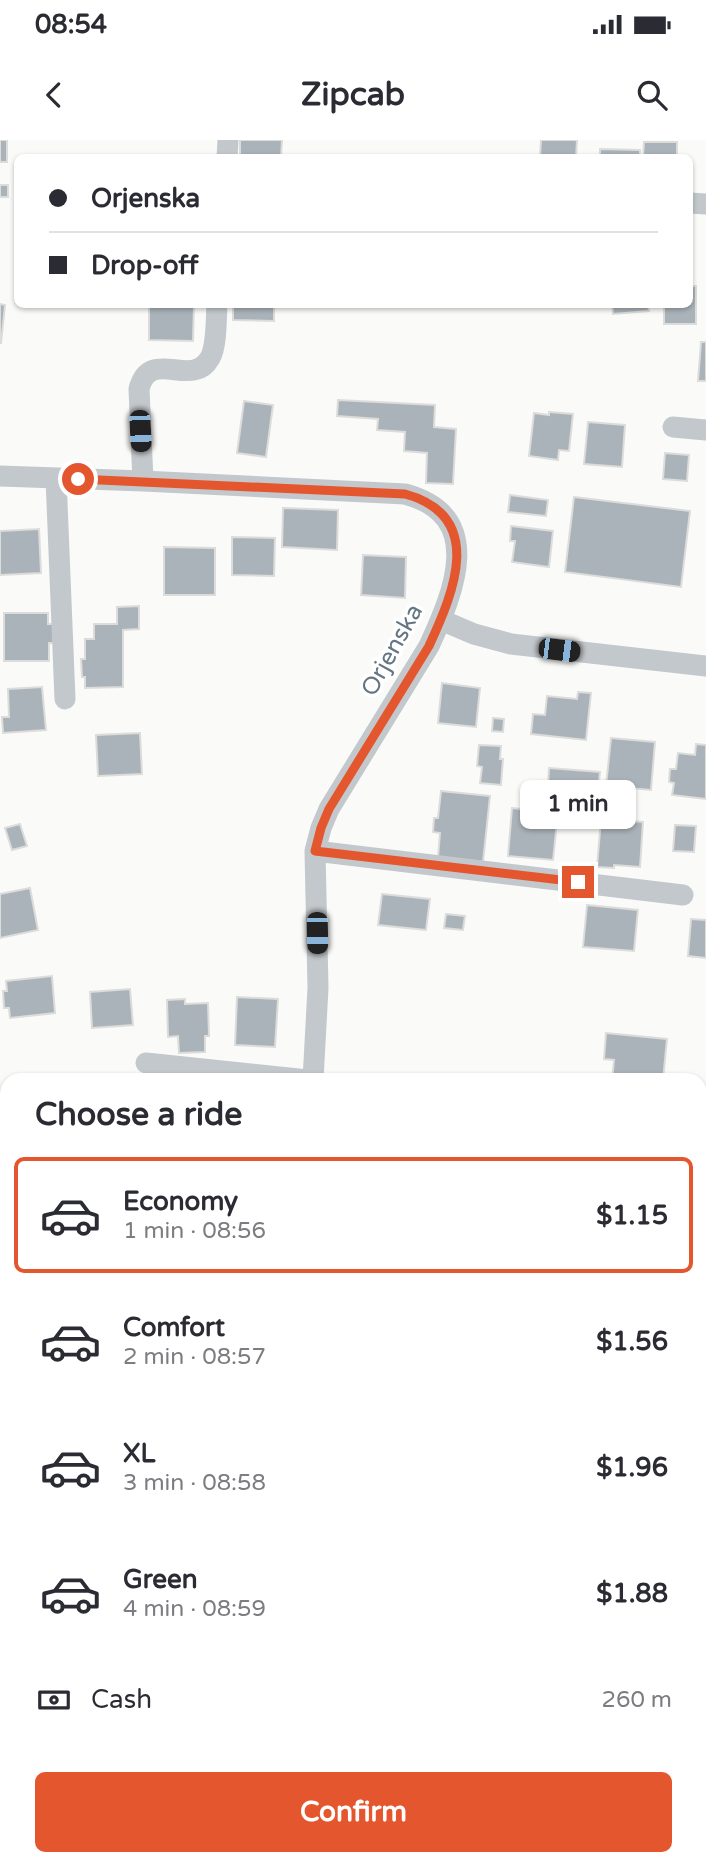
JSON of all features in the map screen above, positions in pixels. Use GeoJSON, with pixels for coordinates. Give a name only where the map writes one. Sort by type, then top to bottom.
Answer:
{"type":"FeatureCollection","features":[{"type":"Feature","properties":{"kind":"street"},"geometry":{"type":"LineString","coordinates":[[142,481],[139,400],[141,381],[152,370],[161,368],[192,371],[200,369],[208,362],[214,346],[217,308]]}},
{"type":"Feature","properties":{"kind":"street"},"geometry":{"type":"LineString","coordinates":[[673,427],[706,430]]}},
{"type":"Feature","properties":{"kind":"street","name":"Orjenska"},"geometry":{"type":"LineString","coordinates":[[0,476],[405,494],[421,498],[440,511],[449,522],[458,547],[458,560],[441,620],[429,646],[329,809],[315,851],[318,988],[312,1073]]}},
{"type":"Feature","properties":{"kind":"street"},"geometry":{"type":"LineString","coordinates":[[56,478],[65,699]]}},
{"type":"Feature","properties":{"kind":"street"},"geometry":{"type":"LineString","coordinates":[[441,620],[511,644],[706,667]]}},
{"type":"Feature","properties":{"kind":"street"},"geometry":{"type":"LineString","coordinates":[[315,851],[683,895]]}},
{"type":"Feature","properties":{"kind":"street"},"geometry":{"type":"LineString","coordinates":[[146,1063],[243,1073]]}},
{"type":"Feature","properties":{"kind":"building"},"geometry":{"type":"Polygon","coordinates":[[[0,140],[7,140],[7,162],[0,162],[0,140]]]}},
{"type":"Feature","properties":{"kind":"building"},"geometry":{"type":"Polygon","coordinates":[[[240,140],[282,140],[281,154],[240,154],[240,140]]]}},
{"type":"Feature","properties":{"kind":"building"},"geometry":{"type":"Polygon","coordinates":[[[541,140],[577,140],[576,154],[540,154],[541,140]]]}},
{"type":"Feature","properties":{"kind":"building"},"geometry":{"type":"Polygon","coordinates":[[[644,142],[677,142],[677,154],[643,154],[644,142]]]}},
{"type":"Feature","properties":{"kind":"building"},"geometry":{"type":"Polygon","coordinates":[[[600,149],[640,150],[640,154],[600,154],[600,149]]]}},
{"type":"Feature","properties":{"kind":"building"},"geometry":{"type":"Polygon","coordinates":[[[0,185],[8,185],[8,197],[0,197],[0,185]]]}},
{"type":"Feature","properties":{"kind":"building"},"geometry":{"type":"Polygon","coordinates":[[[693,286],[696,286],[696,324],[664,324],[664,308],[693,308],[693,286]]]}},
{"type":"Feature","properties":{"kind":"building"},"geometry":{"type":"Polygon","coordinates":[[[0,304],[5,305],[1,343],[0,343],[0,304]]]}},
{"type":"Feature","properties":{"kind":"building"},"geometry":{"type":"Polygon","coordinates":[[[149,308],[194,308],[193,341],[149,340],[149,308]]]}},
{"type":"Feature","properties":{"kind":"building"},"geometry":{"type":"Polygon","coordinates":[[[233,308],[274,308],[274,321],[233,320],[233,308]]]}},
{"type":"Feature","properties":{"kind":"building"},"geometry":{"type":"Polygon","coordinates":[[[612,308],[649,308],[649,311],[613,314],[612,308]]]}},
{"type":"Feature","properties":{"kind":"building"},"geometry":{"type":"Polygon","coordinates":[[[701,342],[706,342],[706,381],[698,381],[701,342]]]}},
{"type":"Feature","properties":{"kind":"building"},"geometry":{"type":"Polygon","coordinates":[[[338,400],[435,405],[434,427],[456,429],[453,484],[426,483],[427,453],[404,451],[405,432],[377,430],[378,419],[337,416],[338,400]]]}},
{"type":"Feature","properties":{"kind":"building"},"geometry":{"type":"Polygon","coordinates":[[[244,401],[273,405],[266,457],[237,453],[244,401]]]}},
{"type":"Feature","properties":{"kind":"building"},"geometry":{"type":"Polygon","coordinates":[[[549,412],[573,414],[569,451],[559,450],[558,460],[529,456],[534,413],[549,415],[549,412]]]}},
{"type":"Feature","properties":{"kind":"building"},"geometry":{"type":"Polygon","coordinates":[[[588,422],[625,425],[622,467],[584,464],[588,422]]]}},
{"type":"Feature","properties":{"kind":"building"},"geometry":{"type":"Polygon","coordinates":[[[665,453],[689,455],[687,481],[663,479],[665,453]]]}},
{"type":"Feature","properties":{"kind":"building"},"geometry":{"type":"Polygon","coordinates":[[[510,495],[548,500],[546,516],[508,512],[510,495]]]}},
{"type":"Feature","properties":{"kind":"building"},"geometry":{"type":"Polygon","coordinates":[[[574,497],[690,511],[681,587],[565,572],[574,497]]]}},
{"type":"Feature","properties":{"kind":"building"},"geometry":{"type":"Polygon","coordinates":[[[283,508],[338,510],[337,550],[282,547],[283,508]]]}},
{"type":"Feature","properties":{"kind":"building"},"geometry":{"type":"Polygon","coordinates":[[[511,526],[553,531],[549,567],[512,562],[515,541],[510,541],[511,526]]]}},
{"type":"Feature","properties":{"kind":"building"},"geometry":{"type":"Polygon","coordinates":[[[39,529],[41,573],[0,575],[0,531],[39,529]]]}},
{"type":"Feature","properties":{"kind":"building"},"geometry":{"type":"Polygon","coordinates":[[[232,537],[275,538],[274,576],[232,575],[232,537]]]}},
{"type":"Feature","properties":{"kind":"building"},"geometry":{"type":"Polygon","coordinates":[[[164,547],[215,548],[215,595],[164,595],[164,547]]]}},
{"type":"Feature","properties":{"kind":"building"},"geometry":{"type":"Polygon","coordinates":[[[363,555],[406,557],[405,598],[361,595],[363,555]]]}},
{"type":"Feature","properties":{"kind":"building"},"geometry":{"type":"Polygon","coordinates":[[[139,606],[139,629],[123,630],[123,687],[85,688],[81,659],[85,659],[85,639],[94,639],[94,624],[117,624],[117,607],[139,606]]]}},
{"type":"Feature","properties":{"kind":"building"},"geometry":{"type":"Polygon","coordinates":[[[4,613],[48,613],[48,624],[53,624],[54,643],[49,643],[49,661],[4,661],[4,613]]]}},
{"type":"Feature","properties":{"kind":"building"},"geometry":{"type":"Polygon","coordinates":[[[442,683],[480,688],[476,727],[438,723],[442,683]]]}},
{"type":"Feature","properties":{"kind":"building"},"geometry":{"type":"Polygon","coordinates":[[[42,687],[46,730],[3,733],[2,717],[9,717],[8,689],[42,687]]]}},
{"type":"Feature","properties":{"kind":"building"},"geometry":{"type":"Polygon","coordinates":[[[578,692],[591,693],[586,740],[531,734],[533,714],[545,715],[547,696],[577,699],[578,692]]]}},
{"type":"Feature","properties":{"kind":"building"},"geometry":{"type":"Polygon","coordinates":[[[493,718],[504,719],[503,732],[492,731],[493,718]]]}},
{"type":"Feature","properties":{"kind":"building"},"geometry":{"type":"Polygon","coordinates":[[[140,733],[142,774],[98,776],[96,735],[140,733]]]}},
{"type":"Feature","properties":{"kind":"building"},"geometry":{"type":"Polygon","coordinates":[[[611,738],[655,742],[651,790],[606,786],[611,738]]]}},
{"type":"Feature","properties":{"kind":"building"},"geometry":{"type":"Polygon","coordinates":[[[696,744],[706,745],[706,799],[672,795],[674,783],[669,782],[670,769],[676,769],[678,753],[695,755],[696,744]]]}},
{"type":"Feature","properties":{"kind":"building"},"geometry":{"type":"Polygon","coordinates":[[[479,745],[501,746],[501,785],[480,783],[482,767],[477,766],[479,745]]]}},
{"type":"Feature","properties":{"kind":"building"},"geometry":{"type":"Polygon","coordinates":[[[549,768],[600,772],[596,809],[541,805],[543,784],[548,784],[549,768]]]}},
{"type":"Feature","properties":{"kind":"building"},"geometry":{"type":"Polygon","coordinates":[[[441,791],[490,796],[483,862],[438,857],[440,833],[433,832],[434,818],[438,818],[441,791]]]}},
{"type":"Feature","properties":{"kind":"building"},"geometry":{"type":"Polygon","coordinates":[[[512,808],[558,813],[553,860],[508,856],[512,808]]]}},
{"type":"Feature","properties":{"kind":"building"},"geometry":{"type":"Polygon","coordinates":[[[601,819],[643,822],[640,867],[597,867],[601,819]]]}},
{"type":"Feature","properties":{"kind":"building"},"geometry":{"type":"Polygon","coordinates":[[[20,824],[27,846],[12,850],[5,828],[20,824]]]}},
{"type":"Feature","properties":{"kind":"building"},"geometry":{"type":"Polygon","coordinates":[[[675,825],[696,826],[694,852],[673,851],[675,825]]]}},
{"type":"Feature","properties":{"kind":"building"},"geometry":{"type":"Polygon","coordinates":[[[30,888],[38,930],[0,938],[0,894],[30,888]]]}},
{"type":"Feature","properties":{"kind":"building"},"geometry":{"type":"Polygon","coordinates":[[[382,894],[430,899],[426,930],[378,925],[382,894]]]}},
{"type":"Feature","properties":{"kind":"building"},"geometry":{"type":"Polygon","coordinates":[[[587,905],[638,910],[634,951],[583,947],[587,905]]]}},
{"type":"Feature","properties":{"kind":"building"},"geometry":{"type":"Polygon","coordinates":[[[446,914],[465,916],[463,930],[444,928],[446,914]]]}},
{"type":"Feature","properties":{"kind":"building"},"geometry":{"type":"Polygon","coordinates":[[[691,919],[706,920],[706,958],[688,956],[691,919]]]}},
{"type":"Feature","properties":{"kind":"building"},"geometry":{"type":"Polygon","coordinates":[[[52,976],[55,1013],[10,1018],[9,1008],[4,1008],[3,991],[7,991],[6,981],[52,976]]]}},
{"type":"Feature","properties":{"kind":"building"},"geometry":{"type":"Polygon","coordinates":[[[130,989],[133,1025],[92,1028],[90,992],[130,989]]]}},
{"type":"Feature","properties":{"kind":"building"},"geometry":{"type":"Polygon","coordinates":[[[237,997],[278,999],[275,1047],[235,1045],[237,997]]]}},
{"type":"Feature","properties":{"kind":"building"},"geometry":{"type":"Polygon","coordinates":[[[185,999],[185,1004],[208,1003],[209,1036],[205,1036],[205,1052],[179,1053],[178,1036],[168,1037],[167,1000],[185,999]]]}},
{"type":"Feature","properties":{"kind":"building"},"geometry":{"type":"Polygon","coordinates":[[[606,1033],[667,1039],[664,1073],[613,1073],[614,1060],[604,1059],[606,1033]]]}},
{"type":"Feature","properties":{"kind":"route"},"geometry":{"type":"LineString","coordinates":[[78,479],[405,494],[421,498],[440,511],[449,522],[458,547],[456,573],[441,620],[429,646],[329,809],[315,851],[578,882]]}}]}
